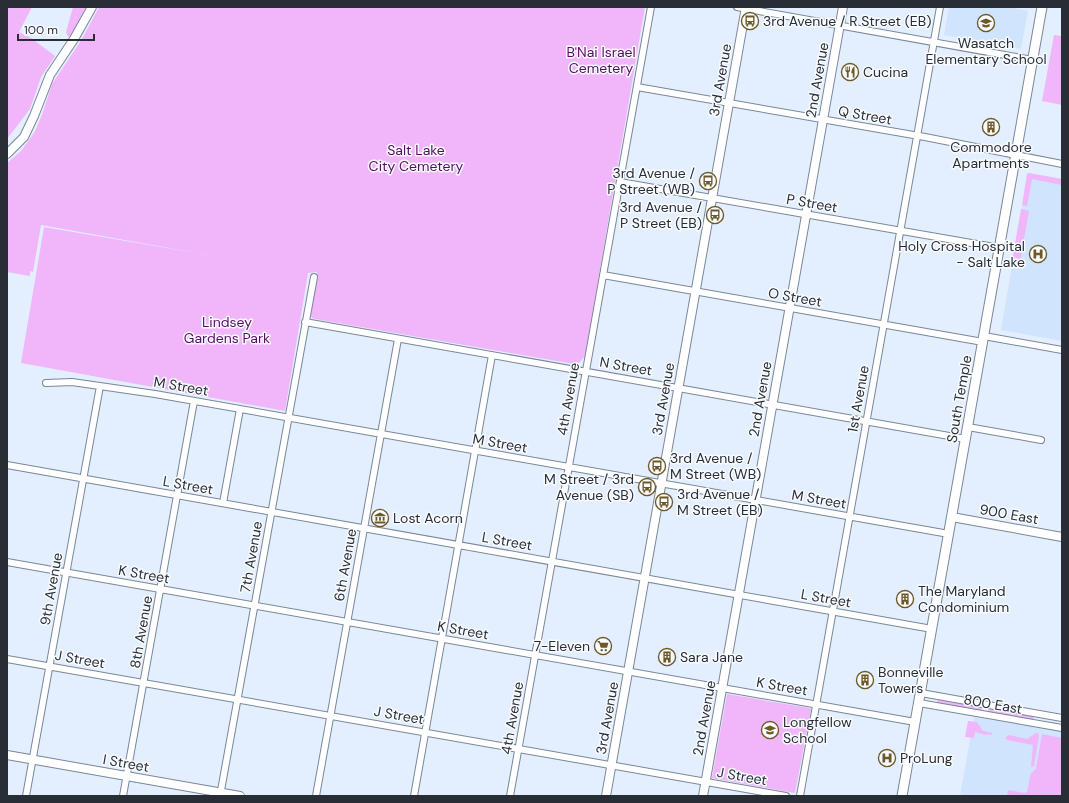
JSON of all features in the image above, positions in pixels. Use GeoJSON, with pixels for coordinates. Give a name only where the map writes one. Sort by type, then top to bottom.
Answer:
{"type":"FeatureCollection","features":[{"type":"Feature","properties":{"kind":"main road","name":"South Temple"},"geometry":{"type":"LineString","coordinates":[[902,796],[1042,7]]}},
{"type":"Feature","properties":{"kind":"street"},"geometry":{"type":"LineString","coordinates":[[7,154],[24,137],[50,75],[74,40],[92,7]]}},
{"type":"Feature","properties":{"kind":"street","name":"4th Avenue"},"geometry":{"type":"LineString","coordinates":[[510,796],[651,7]]}},
{"type":"Feature","properties":{"kind":"street","name":"2nd Avenue"},"geometry":{"type":"LineString","coordinates":[[703,796],[843,7]]}},
{"type":"Feature","properties":{"kind":"street","name":"1st Avenue"},"geometry":{"type":"LineString","coordinates":[[800,796],[940,7]]}},
{"type":"Feature","properties":{"kind":"street"},"geometry":{"type":"LineString","coordinates":[[743,8],[1033,60]]}},
{"type":"Feature","properties":{"kind":"street","name":"3rd Avenue"},"geometry":{"type":"LineString","coordinates":[[606,796],[729,103],[743,8]]}},
{"type":"Feature","properties":{"kind":"street","name":"Q Street"},"geometry":{"type":"LineString","coordinates":[[637,87],[1017,154],[1029,158],[1062,164]]}},
{"type":"Feature","properties":{"kind":"street","name":"P Street"},"geometry":{"type":"LineString","coordinates":[[620,182],[1000,248]]}},
{"type":"Feature","properties":{"kind":"street","name":"O Street"},"geometry":{"type":"LineString","coordinates":[[603,275],[884,325],[1062,350]]}},
{"type":"Feature","properties":{"kind":"street","name":"7th Avenue"},"geometry":{"type":"LineString","coordinates":[[220,795],[314,277]]}},
{"type":"Feature","properties":{"kind":"street","name":"N Street"},"geometry":{"type":"LineString","coordinates":[[306,322],[966,438]]}},
{"type":"Feature","properties":{"kind":"street","name":"6th Avenue"},"geometry":{"type":"LineString","coordinates":[[316,796],[398,339]]}},
{"type":"Feature","properties":{"kind":"street"},"geometry":{"type":"LineString","coordinates":[[414,796],[492,355]]}},
{"type":"Feature","properties":{"kind":"street","name":"M Street"},"geometry":{"type":"LineString","coordinates":[[46,383],[72,382],[194,401],[949,534]]}},
{"type":"Feature","properties":{"kind":"street","name":"9th Avenue"},"geometry":{"type":"LineString","coordinates":[[26,796],[100,386]]}},
{"type":"Feature","properties":{"kind":"street","name":"8th Avenue"},"geometry":{"type":"LineString","coordinates":[[124,796],[194,401]]}},
{"type":"Feature","properties":{"kind":"street"},"geometry":{"type":"LineString","coordinates":[[223,503],[240,409]]}},
{"type":"Feature","properties":{"kind":"street"},"geometry":{"type":"LineString","coordinates":[[968,427],[1041,440]]}},
{"type":"Feature","properties":{"kind":"street","name":"L Street"},"geometry":{"type":"LineString","coordinates":[[7,465],[932,629]]}},
{"type":"Feature","properties":{"kind":"street","name":"900 East"},"geometry":{"type":"LineString","coordinates":[[952,517],[1062,537]]}},
{"type":"Feature","properties":{"kind":"street","name":"K Street"},"geometry":{"type":"LineString","coordinates":[[7,562],[916,722]]}},
{"type":"Feature","properties":{"kind":"street","name":"J Street"},"geometry":{"type":"LineString","coordinates":[[7,659],[786,796]]}},
{"type":"Feature","properties":{"kind":"street","name":"800 East"},"geometry":{"type":"LineString","coordinates":[[920,698],[985,705],[1062,718]]}},
{"type":"Feature","properties":{"kind":"street","name":"800 East"},"geometry":{"type":"LineString","coordinates":[[920,698],[984,714],[1062,728]]}},
{"type":"Feature","properties":{"kind":"street"},"geometry":{"type":"LineString","coordinates":[[984,714],[985,705]]}},
{"type":"Feature","properties":{"kind":"street"},"geometry":{"type":"LineString","coordinates":[[1036,723],[1038,714]]}},
{"type":"Feature","properties":{"kind":"street","name":"I Street"},"geometry":{"type":"LineString","coordinates":[[7,755],[127,776],[220,795],[240,796]]}},
{"type":"Feature","properties":{"kind":"shaded area","name":"Wasatch Elementary School"},"geometry":{"type":"Polygon","coordinates":[[[949,7],[1008,7],[1028,11],[1021,49],[944,35],[949,7]]]}},
{"type":"Feature","properties":{"kind":"shaded area","name":"Holy Cross Hospital - Salt Lake"},"geometry":{"type":"Polygon","coordinates":[[[1028,173],[1062,179],[1062,341],[1001,330],[1028,173]]]}},
{"type":"Feature","properties":{"kind":"shaded area"},"geometry":{"type":"Polygon","coordinates":[[[974,717],[1062,731],[1062,796],[960,796],[974,717]]]}},
{"type":"Feature","properties":{"kind":"green space"},"geometry":{"type":"Polygon","coordinates":[[[7,7],[32,7],[19,32],[31,38],[55,56],[41,77],[30,109],[7,139],[7,7]]]}},
{"type":"Feature","properties":{"kind":"green space"},"geometry":{"type":"Polygon","coordinates":[[[73,7],[86,7],[69,37],[66,32],[73,7]]]}},
{"type":"Feature","properties":{"kind":"green space","name":"Salt Lake City Cemetery"},"geometry":{"type":"Polygon","coordinates":[[[99,7],[645,7],[585,356],[578,364],[574,364],[315,319],[312,318],[310,314],[317,272],[308,273],[285,411],[21,363],[44,227],[208,255],[41,225],[33,272],[30,271],[30,276],[7,272],[7,163],[21,151],[34,133],[42,115],[52,84],[82,39],[99,7]]]}},
{"type":"Feature","properties":{"kind":"green space","name":"Wasatch Elementary School"},"geometry":{"type":"Polygon","coordinates":[[[1054,35],[1062,36],[1062,105],[1042,101],[1054,35]]]}},
{"type":"Feature","properties":{"kind":"green space"},"geometry":{"type":"Polygon","coordinates":[[[1029,173],[1062,179],[1062,185],[1032,179],[1027,206],[1022,205],[1027,174],[1029,173]]]}},
{"type":"Feature","properties":{"kind":"green space"},"geometry":{"type":"Polygon","coordinates":[[[1021,209],[1029,211],[1020,262],[1012,261],[1021,209]]]}},
{"type":"Feature","properties":{"kind":"green space"},"geometry":{"type":"Polygon","coordinates":[[[727,694],[810,708],[811,710],[795,793],[712,778],[727,694]]]}},
{"type":"Feature","properties":{"kind":"green space"},"geometry":{"type":"Polygon","coordinates":[[[938,699],[980,706],[982,709],[981,711],[937,703],[938,699]]]}},
{"type":"Feature","properties":{"kind":"green space"},"geometry":{"type":"Polygon","coordinates":[[[989,708],[1033,715],[1034,718],[1032,720],[989,713],[989,708]]]}},
{"type":"Feature","properties":{"kind":"green space"},"geometry":{"type":"Polygon","coordinates":[[[968,721],[977,722],[983,731],[993,733],[991,735],[986,735],[975,732],[974,738],[965,737],[968,721]]]}},
{"type":"Feature","properties":{"kind":"green space"},"geometry":{"type":"Polygon","coordinates":[[[1038,733],[1039,736],[1034,766],[1031,767],[1033,745],[1007,740],[1005,738],[1009,735],[1027,739],[1038,733]]]}},
{"type":"Feature","properties":{"kind":"green space"},"geometry":{"type":"Polygon","coordinates":[[[1042,734],[1062,738],[1062,796],[1007,796],[1008,790],[1025,793],[1027,792],[1031,773],[1036,769],[1042,734]]]}},
{"type":"Feature","properties":{"kind":"place","name":"3rd Avenue / R Street (EB)"},"geometry":{"type":"Point","coordinates":[750,21]}},
{"type":"Feature","properties":{"kind":"place","name":"Wasatch Elementary School"},"geometry":{"type":"Point","coordinates":[986,23]}},
{"type":"Feature","properties":{"kind":"place","name":"Cucina"},"geometry":{"type":"Point","coordinates":[850,72]}},
{"type":"Feature","properties":{"kind":"place","name":"Commodore Apartments"},"geometry":{"type":"Point","coordinates":[991,127]}},
{"type":"Feature","properties":{"kind":"place","name":"3rd Avenue / P Street (WB)"},"geometry":{"type":"Point","coordinates":[708,181]}},
{"type":"Feature","properties":{"kind":"place","name":"3rd Avenue / P Street (EB)"},"geometry":{"type":"Point","coordinates":[715,215]}},
{"type":"Feature","properties":{"kind":"place","name":"Holy Cross Hospital - Salt Lake"},"geometry":{"type":"Point","coordinates":[1038,254]}},
{"type":"Feature","properties":{"kind":"place","name":"3rd Avenue / M Street (WB)"},"geometry":{"type":"Point","coordinates":[657,466]}},
{"type":"Feature","properties":{"kind":"place","name":"M Street / 3rd Avenue (SB)"},"geometry":{"type":"Point","coordinates":[647,487]}},
{"type":"Feature","properties":{"kind":"place","name":"3rd Avenue / M Street (EB)"},"geometry":{"type":"Point","coordinates":[664,502]}},
{"type":"Feature","properties":{"kind":"place","name":"Lost Acorn"},"geometry":{"type":"Point","coordinates":[380,518]}},
{"type":"Feature","properties":{"kind":"place","name":"The Maryland Condominium"},"geometry":{"type":"Point","coordinates":[905,599]}},
{"type":"Feature","properties":{"kind":"place","name":"7-Eleven"},"geometry":{"type":"Point","coordinates":[603,646]}},
{"type":"Feature","properties":{"kind":"place","name":"Sara Jane"},"geometry":{"type":"Point","coordinates":[667,657]}},
{"type":"Feature","properties":{"kind":"place","name":"Bonneville Towers"},"geometry":{"type":"Point","coordinates":[865,680]}},
{"type":"Feature","properties":{"kind":"place","name":"Longfellow School"},"geometry":{"type":"Point","coordinates":[770,730]}},
{"type":"Feature","properties":{"kind":"place","name":"ProLung"},"geometry":{"type":"Point","coordinates":[887,758]}},
{"type":"Feature","properties":{"kind":"park label","name":"B'Nai Israel Cemetery"},"geometry":{"type":"Point","coordinates":[601,60]}},
{"type":"Feature","properties":{"kind":"park label","name":"Lindsey Gardens Park"},"geometry":{"type":"Point","coordinates":[227,330]}}]}
